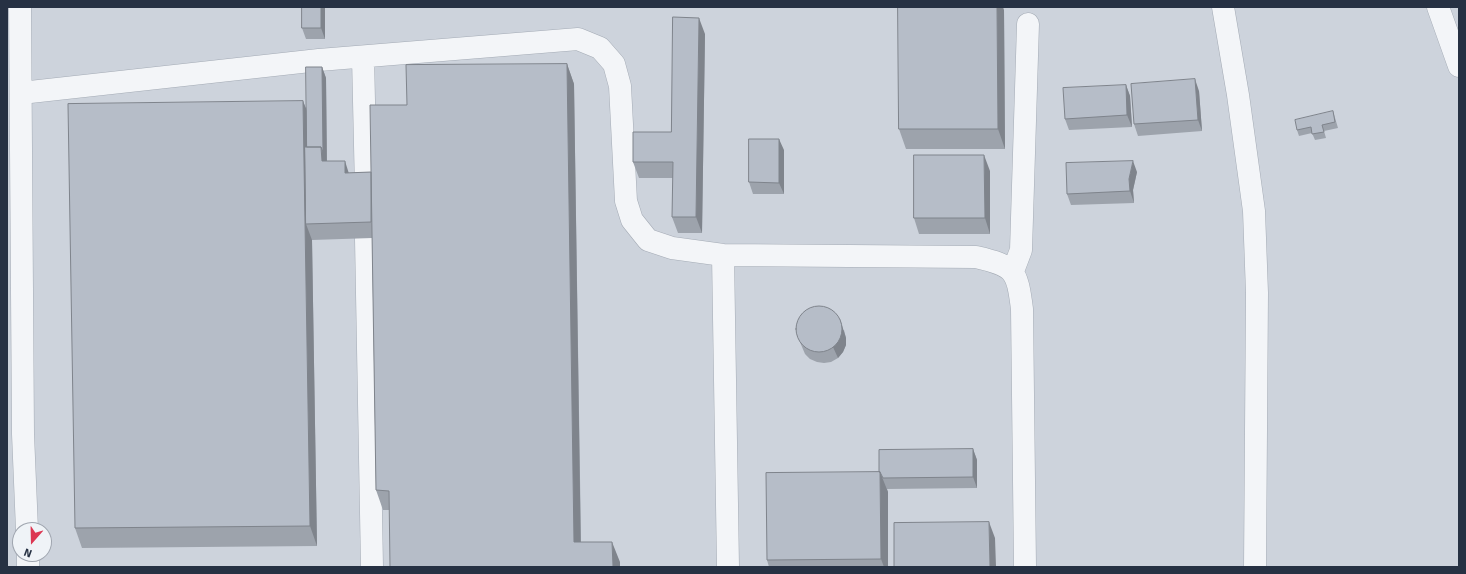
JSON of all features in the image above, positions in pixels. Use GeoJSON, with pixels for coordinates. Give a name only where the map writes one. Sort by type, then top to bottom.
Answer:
{"type":"FeatureCollection","features":[{"type":"Feature","properties":{"kind":"street"},"geometry":{"type":"LineString","coordinates":[[20,7],[21,94],[15,434],[26,522]]}},
{"type":"Feature","properties":{"kind":"street"},"geometry":{"type":"LineString","coordinates":[[1223,7],[1238,95],[1254,211],[1257,293],[1255,567]]}},
{"type":"Feature","properties":{"kind":"street"},"geometry":{"type":"LineString","coordinates":[[1438,7],[1459,66]]}},
{"type":"Feature","properties":{"kind":"street"},"geometry":{"type":"LineString","coordinates":[[1012,271],[1021,250],[1028,24]]}},
{"type":"Feature","properties":{"kind":"street"},"geometry":{"type":"LineString","coordinates":[[21,94],[363,56],[578,39],[600,48],[614,64],[620,86],[626,201],[632,220],[648,240],[672,248],[723,255],[976,257],[999,262],[1012,271],[1019,287],[1022,309],[1025,567]]}},
{"type":"Feature","properties":{"kind":"street"},"geometry":{"type":"LineString","coordinates":[[363,56],[366,189]]}},
{"type":"Feature","properties":{"kind":"street"},"geometry":{"type":"LineString","coordinates":[[366,239],[372,567]]}},
{"type":"Feature","properties":{"kind":"street"},"geometry":{"type":"LineString","coordinates":[[723,255],[728,567]]}},
{"type":"Feature","properties":{"kind":"shaded area"},"geometry":{"type":"Polygon","coordinates":[[[7,7],[1459,7],[1459,567],[7,567],[7,7]]]}},
{"type":"Feature","properties":{"kind":"building"},"geometry":{"type":"Polygon","coordinates":[[[302,7],[321,7],[321,28],[302,28],[302,7]]]}},
{"type":"Feature","properties":{"kind":"building"},"geometry":{"type":"Polygon","coordinates":[[[898,7],[997,7],[998,129],[899,129],[898,7]]]}},
{"type":"Feature","properties":{"kind":"building"},"geometry":{"type":"Polygon","coordinates":[[[673,17],[699,18],[696,217],[672,217],[673,162],[633,162],[633,132],[671,132],[673,17]]]}},
{"type":"Feature","properties":{"kind":"building"},"geometry":{"type":"Polygon","coordinates":[[[567,64],[574,542],[612,542],[613,567],[390,567],[389,491],[376,490],[370,105],[407,105],[406,65],[567,64]]]}},
{"type":"Feature","properties":{"kind":"building"},"geometry":{"type":"Polygon","coordinates":[[[306,67],[322,67],[323,152],[321,147],[307,147],[306,67]]]}},
{"type":"Feature","properties":{"kind":"building"},"geometry":{"type":"Polygon","coordinates":[[[1195,79],[1198,120],[1134,124],[1131,84],[1195,79]]]}},
{"type":"Feature","properties":{"kind":"building"},"geometry":{"type":"Polygon","coordinates":[[[1126,85],[1127,115],[1065,119],[1063,88],[1126,85]]]}},
{"type":"Feature","properties":{"kind":"building"},"geometry":{"type":"Polygon","coordinates":[[[303,101],[310,526],[75,528],[68,104],[303,101]]]}},
{"type":"Feature","properties":{"kind":"building"},"geometry":{"type":"Polygon","coordinates":[[[1333,111],[1335,122],[1322,125],[1324,132],[1312,134],[1311,127],[1297,130],[1295,120],[1333,111]]]}},
{"type":"Feature","properties":{"kind":"building"},"geometry":{"type":"Polygon","coordinates":[[[749,139],[779,139],[779,183],[749,182],[749,139]]]}},
{"type":"Feature","properties":{"kind":"building"},"geometry":{"type":"Polygon","coordinates":[[[305,147],[321,147],[322,161],[345,161],[345,173],[371,172],[371,222],[306,224],[305,147]]]}},
{"type":"Feature","properties":{"kind":"building"},"geometry":{"type":"Polygon","coordinates":[[[914,155],[984,155],[985,218],[914,218],[914,155]]]}},
{"type":"Feature","properties":{"kind":"building"},"geometry":{"type":"Polygon","coordinates":[[[1133,161],[1129,179],[1130,191],[1067,194],[1066,163],[1133,161]]]}},
{"type":"Feature","properties":{"kind":"building"},"geometry":{"type":"Polygon","coordinates":[[[819,306],[832,310],[838,316],[842,329],[838,342],[832,348],[819,352],[806,348],[800,342],[796,329],[800,316],[806,310],[819,306]]]}},
{"type":"Feature","properties":{"kind":"building"},"geometry":{"type":"Polygon","coordinates":[[[973,449],[973,477],[883,478],[879,472],[879,450],[973,449]]]}},
{"type":"Feature","properties":{"kind":"building"},"geometry":{"type":"Polygon","coordinates":[[[880,472],[881,559],[767,560],[766,473],[880,472]]]}},
{"type":"Feature","properties":{"kind":"building"},"geometry":{"type":"Polygon","coordinates":[[[989,522],[990,567],[894,567],[894,523],[989,522]]]}}]}
